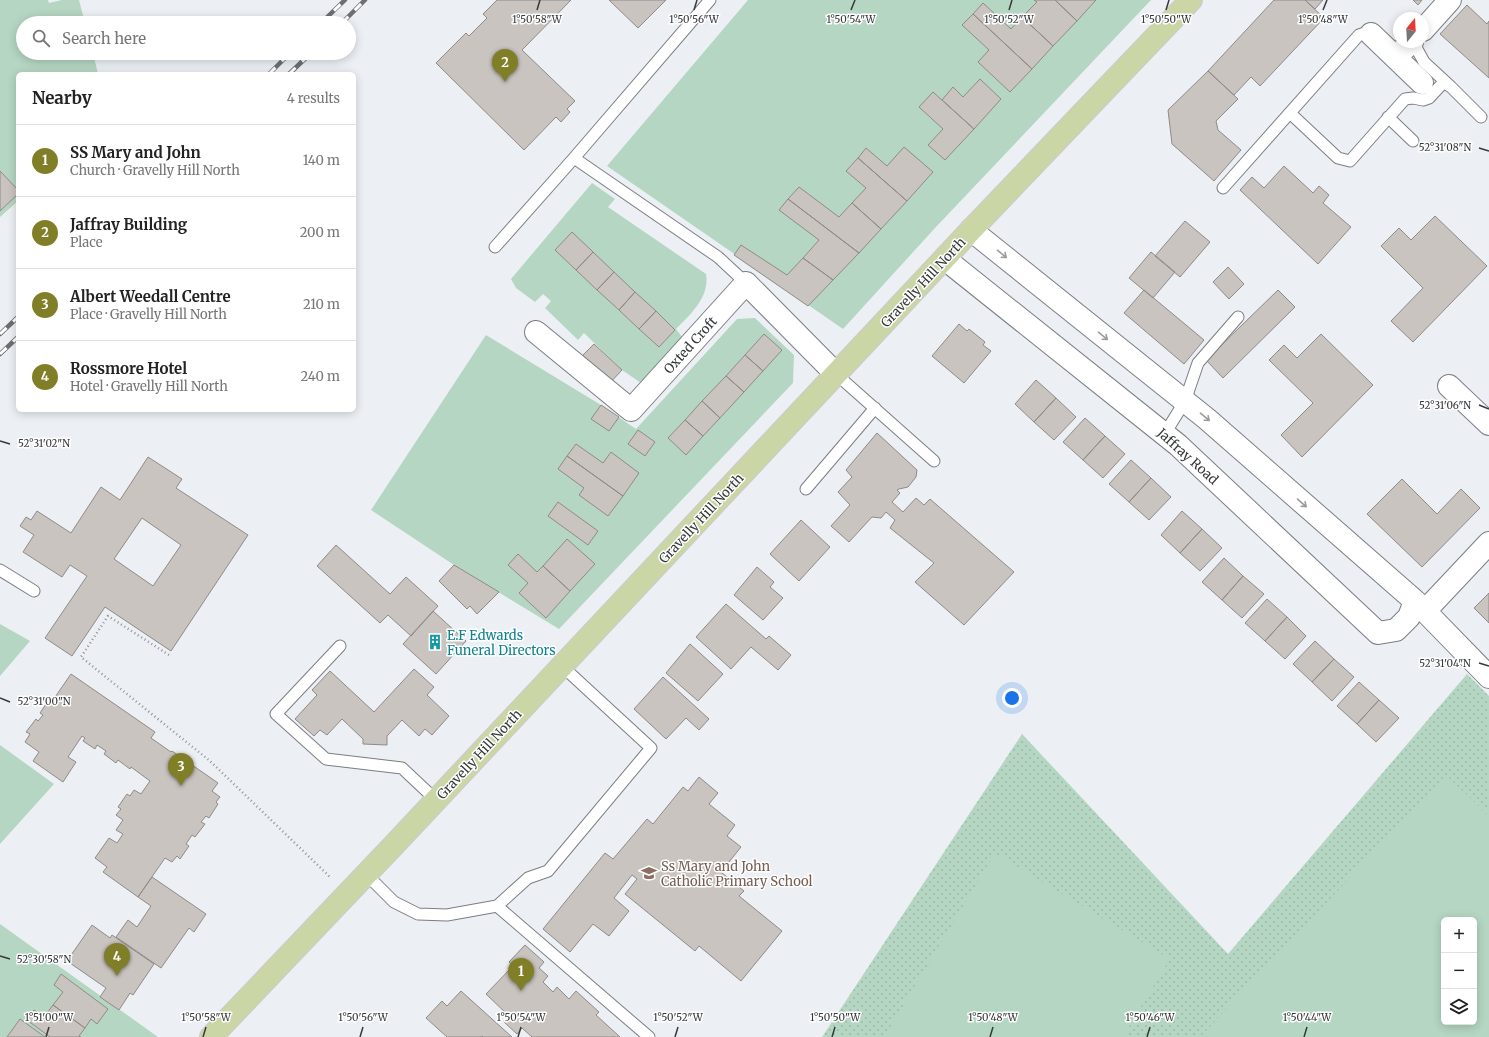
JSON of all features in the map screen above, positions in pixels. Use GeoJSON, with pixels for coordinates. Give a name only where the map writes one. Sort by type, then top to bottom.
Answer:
{"type":"FeatureCollection","features":[{"type":"Feature","properties":{"kind":"main road","name":"Gravelly Hill North"},"geometry":{"type":"LineString","coordinates":[[212,1037],[971,230],[1190,0]]}},
{"type":"Feature","properties":{"kind":"street"},"geometry":{"type":"LineString","coordinates":[[1429,23],[1450,0]]}},
{"type":"Feature","properties":{"kind":"street"},"geometry":{"type":"LineString","coordinates":[[1371,34],[1422,83]]}},
{"type":"Feature","properties":{"kind":"street"},"geometry":{"type":"LineString","coordinates":[[1395,57],[1405,48]]}},
{"type":"Feature","properties":{"kind":"street"},"geometry":{"type":"LineString","coordinates":[[971,230],[1185,401],[1420,606],[1489,677]]}},
{"type":"Feature","properties":{"kind":"street","name":"Jaffray Road"},"geometry":{"type":"LineString","coordinates":[[945,259],[1178,445],[1378,633],[1396,630],[1420,606]]}},
{"type":"Feature","properties":{"kind":"street"},"geometry":{"type":"LineString","coordinates":[[746,283],[836,374]]}},
{"type":"Feature","properties":{"kind":"street","name":"Oxted Croft"},"geometry":{"type":"LineString","coordinates":[[536,332],[631,410],[746,283]]}},
{"type":"Feature","properties":{"kind":"street"},"geometry":{"type":"LineString","coordinates":[[1449,386],[1489,424]]}},
{"type":"Feature","properties":{"kind":"street"},"geometry":{"type":"LineString","coordinates":[[1420,606],[1489,543]]}},
{"type":"Feature","properties":{"kind":"lane"},"geometry":{"type":"LineString","coordinates":[[495,247],[710,0]]}},
{"type":"Feature","properties":{"kind":"lane"},"geometry":{"type":"LineString","coordinates":[[1223,188],[1359,35],[1365,33],[1371,34]]}},
{"type":"Feature","properties":{"kind":"lane"},"geometry":{"type":"LineString","coordinates":[[1416,48],[1424,62],[1481,116]]}},
{"type":"Feature","properties":{"kind":"lane"},"geometry":{"type":"LineString","coordinates":[[1290,113],[1338,158],[1350,161],[1405,99],[1413,98],[1423,100],[1429,98],[1442,84],[1446,84],[1451,87]]}},
{"type":"Feature","properties":{"kind":"lane"},"geometry":{"type":"LineString","coordinates":[[1388,117],[1413,141]]}},
{"type":"Feature","properties":{"kind":"lane"},"geometry":{"type":"LineString","coordinates":[[574,158],[718,257],[746,283]]}},
{"type":"Feature","properties":{"kind":"lane"},"geometry":{"type":"LineString","coordinates":[[1164,435],[1185,401],[1198,363],[1238,317]]}},
{"type":"Feature","properties":{"kind":"lane"},"geometry":{"type":"LineString","coordinates":[[836,374],[934,461]]}},
{"type":"Feature","properties":{"kind":"lane"},"geometry":{"type":"LineString","coordinates":[[806,488],[875,408]]}},
{"type":"Feature","properties":{"kind":"lane"},"geometry":{"type":"LineString","coordinates":[[0,570],[34,591]]}},
{"type":"Feature","properties":{"kind":"lane"},"geometry":{"type":"LineString","coordinates":[[340,646],[276,714],[326,759],[402,768],[436,800]]}},
{"type":"Feature","properties":{"kind":"lane"},"geometry":{"type":"LineString","coordinates":[[366,874],[394,902],[418,914],[447,915],[497,906],[528,878],[548,871],[651,748],[562,666]]}},
{"type":"Feature","properties":{"kind":"lane"},"geometry":{"type":"LineString","coordinates":[[497,906],[649,1037]]}},
{"type":"Feature","properties":{"kind":"path"},"geometry":{"type":"LineString","coordinates":[[169,655],[108,616],[81,657],[210,761],[348,893]]}},
{"type":"Feature","properties":{"kind":"green space"},"geometry":{"type":"Polygon","coordinates":[[[0,0],[48,0],[49,3],[62,0],[79,0],[83,16],[16,16],[16,60],[95,60],[98,72],[16,72],[16,203],[0,217],[0,0]]]}},
{"type":"Feature","properties":{"kind":"green space"},"geometry":{"type":"Polygon","coordinates":[[[748,0],[1151,0],[935,228],[843,329],[607,166],[748,0]]]}},
{"type":"Feature","properties":{"kind":"green space"},"geometry":{"type":"Polygon","coordinates":[[[592,183],[615,199],[608,207],[706,274],[705,290],[702,298],[693,312],[676,329],[682,337],[641,383],[622,370],[584,333],[578,340],[545,308],[551,301],[543,294],[535,302],[516,288],[511,279],[592,183]]]}},
{"type":"Feature","properties":{"kind":"green space"},"geometry":{"type":"Polygon","coordinates":[[[755,318],[794,355],[793,383],[559,629],[454,565],[371,510],[486,335],[601,405],[636,429],[737,319],[755,318]]]}},
{"type":"Feature","properties":{"kind":"green space"},"geometry":{"type":"Polygon","coordinates":[[[0,624],[30,641],[0,676],[0,624]]]}},
{"type":"Feature","properties":{"kind":"green space"},"geometry":{"type":"Polygon","coordinates":[[[1467,674],[1489,696],[1489,1037],[822,1037],[1022,734],[1228,954],[1467,674]]]}},
{"type":"Feature","properties":{"kind":"green space"},"geometry":{"type":"Polygon","coordinates":[[[0,745],[54,784],[0,844],[0,745]]]}},
{"type":"Feature","properties":{"kind":"green space"},"geometry":{"type":"Polygon","coordinates":[[[1446,775],[1489,816],[1489,1037],[1200,1037],[1446,775]]]}},
{"type":"Feature","properties":{"kind":"green space"},"geometry":{"type":"Polygon","coordinates":[[[995,853],[1170,959],[1123,1037],[884,1037],[995,853]]]}},
{"type":"Feature","properties":{"kind":"green space"},"geometry":{"type":"Polygon","coordinates":[[[0,924],[158,1037],[0,1037],[0,924]]]}},
{"type":"Feature","properties":{"kind":"building"},"geometry":{"type":"Polygon","coordinates":[[[497,0],[571,0],[522,50],[575,101],[567,109],[570,112],[561,122],[556,117],[524,150],[436,63],[466,33],[469,36],[487,18],[483,14],[497,0]]]}},
{"type":"Feature","properties":{"kind":"building"},"geometry":{"type":"Polygon","coordinates":[[[609,0],[666,0],[638,28],[609,0]]]}},
{"type":"Feature","properties":{"kind":"building"},"geometry":{"type":"Polygon","coordinates":[[[1034,0],[1055,0],[1077,21],[1053,46],[1022,17],[1037,2],[1034,0]]]}},
{"type":"Feature","properties":{"kind":"building"},"geometry":{"type":"Polygon","coordinates":[[[1055,0],[1096,0],[1077,21],[1055,0]]]}},
{"type":"Feature","properties":{"kind":"building"},"geometry":{"type":"Polygon","coordinates":[[[1274,0],[1305,0],[1324,18],[1260,86],[1251,77],[1234,95],[1208,71],[1274,0]]]}},
{"type":"Feature","properties":{"kind":"building"},"geometry":{"type":"Polygon","coordinates":[[[1305,0],[1323,0],[1315,9],[1305,0]]]}},
{"type":"Feature","properties":{"kind":"building"},"geometry":{"type":"Polygon","coordinates":[[[1413,0],[1422,0],[1418,5],[1413,0]]]}},
{"type":"Feature","properties":{"kind":"building"},"geometry":{"type":"Polygon","coordinates":[[[983,3],[1011,29],[1022,17],[1053,46],[1032,69],[973,14],[983,3]]]}},
{"type":"Feature","properties":{"kind":"building"},"geometry":{"type":"Polygon","coordinates":[[[1467,5],[1487,24],[1489,21],[1489,78],[1440,34],[1467,5]]]}},
{"type":"Feature","properties":{"kind":"building"},"geometry":{"type":"Polygon","coordinates":[[[973,14],[1032,69],[1010,92],[978,62],[989,50],[962,25],[973,14]]]}},
{"type":"Feature","properties":{"kind":"building"},"geometry":{"type":"Polygon","coordinates":[[[1208,71],[1238,99],[1216,121],[1218,130],[1241,150],[1214,181],[1172,144],[1168,110],[1208,71]]]}},
{"type":"Feature","properties":{"kind":"building"},"geometry":{"type":"Polygon","coordinates":[[[980,79],[1001,99],[974,129],[942,100],[953,87],[963,97],[980,79]]]}},
{"type":"Feature","properties":{"kind":"building"},"geometry":{"type":"Polygon","coordinates":[[[933,92],[974,129],[945,160],[928,145],[943,129],[919,107],[933,92]]]}},
{"type":"Feature","properties":{"kind":"building"},"geometry":{"type":"Polygon","coordinates":[[[904,147],[933,172],[907,201],[858,158],[866,148],[887,166],[904,147]]]}},
{"type":"Feature","properties":{"kind":"building"},"geometry":{"type":"Polygon","coordinates":[[[858,158],[907,201],[881,229],[852,203],[866,188],[846,171],[858,158]]]}},
{"type":"Feature","properties":{"kind":"building"},"geometry":{"type":"Polygon","coordinates":[[[1284,166],[1313,193],[1319,186],[1329,195],[1323,203],[1351,227],[1318,264],[1240,190],[1252,177],[1264,188],[1284,166]]]}},
{"type":"Feature","properties":{"kind":"building"},"geometry":{"type":"Polygon","coordinates":[[[0,171],[16,188],[16,196],[0,211],[0,171]]]}},
{"type":"Feature","properties":{"kind":"building"},"geometry":{"type":"Polygon","coordinates":[[[799,187],[839,217],[852,203],[881,229],[859,253],[788,199],[799,187]]]}},
{"type":"Feature","properties":{"kind":"building"},"geometry":{"type":"Polygon","coordinates":[[[788,199],[859,253],[833,280],[803,258],[819,240],[779,210],[788,199]]]}},
{"type":"Feature","properties":{"kind":"building"},"geometry":{"type":"Polygon","coordinates":[[[1435,216],[1487,266],[1413,342],[1391,321],[1423,288],[1381,246],[1399,228],[1411,240],[1435,216]]]}},
{"type":"Feature","properties":{"kind":"building"},"geometry":{"type":"Polygon","coordinates":[[[1185,221],[1210,242],[1180,277],[1155,256],[1185,221]]]}},
{"type":"Feature","properties":{"kind":"building"},"geometry":{"type":"Polygon","coordinates":[[[572,232],[593,252],[576,270],[555,250],[572,232]]]}},
{"type":"Feature","properties":{"kind":"building"},"geometry":{"type":"Polygon","coordinates":[[[741,245],[787,275],[803,258],[833,280],[808,306],[734,255],[741,245]]]}},
{"type":"Feature","properties":{"kind":"building"},"geometry":{"type":"Polygon","coordinates":[[[593,252],[614,272],[597,290],[576,270],[593,252]]]}},
{"type":"Feature","properties":{"kind":"building"},"geometry":{"type":"Polygon","coordinates":[[[1151,252],[1175,272],[1153,298],[1129,278],[1151,252]]]}},
{"type":"Feature","properties":{"kind":"building"},"geometry":{"type":"Polygon","coordinates":[[[1228,267],[1244,284],[1229,299],[1213,282],[1228,267]]]}},
{"type":"Feature","properties":{"kind":"building"},"geometry":{"type":"Polygon","coordinates":[[[614,272],[635,292],[619,310],[597,290],[614,272]]]}},
{"type":"Feature","properties":{"kind":"building"},"geometry":{"type":"Polygon","coordinates":[[[1144,290],[1204,340],[1184,364],[1124,313],[1144,290]]]}},
{"type":"Feature","properties":{"kind":"building"},"geometry":{"type":"Polygon","coordinates":[[[1278,290],[1295,307],[1223,378],[1206,360],[1278,290]]]}},
{"type":"Feature","properties":{"kind":"building"},"geometry":{"type":"Polygon","coordinates":[[[635,292],[656,311],[639,329],[619,310],[635,292]]]}},
{"type":"Feature","properties":{"kind":"building"},"geometry":{"type":"Polygon","coordinates":[[[656,311],[675,330],[659,347],[639,329],[656,311]]]}},
{"type":"Feature","properties":{"kind":"building"},"geometry":{"type":"Polygon","coordinates":[[[959,324],[967,331],[969,329],[985,342],[983,345],[991,351],[964,383],[932,356],[959,324]]]}},
{"type":"Feature","properties":{"kind":"building"},"geometry":{"type":"Polygon","coordinates":[[[764,334],[782,350],[763,371],[745,355],[764,334]]]}},
{"type":"Feature","properties":{"kind":"building"},"geometry":{"type":"Polygon","coordinates":[[[1321,334],[1373,385],[1302,457],[1281,435],[1313,403],[1269,360],[1284,345],[1297,358],[1321,334]]]}},
{"type":"Feature","properties":{"kind":"building"},"geometry":{"type":"Polygon","coordinates":[[[594,344],[622,370],[608,385],[580,358],[594,344]]]}},
{"type":"Feature","properties":{"kind":"building"},"geometry":{"type":"Polygon","coordinates":[[[745,355],[763,371],[744,392],[726,376],[745,355]]]}},
{"type":"Feature","properties":{"kind":"building"},"geometry":{"type":"Polygon","coordinates":[[[726,376],[744,392],[720,418],[702,401],[726,376]]]}},
{"type":"Feature","properties":{"kind":"building"},"geometry":{"type":"Polygon","coordinates":[[[1036,380],[1056,398],[1034,422],[1015,404],[1036,380]]]}},
{"type":"Feature","properties":{"kind":"building"},"geometry":{"type":"Polygon","coordinates":[[[1056,398],[1076,417],[1054,440],[1034,422],[1056,398]]]}},
{"type":"Feature","properties":{"kind":"building"},"geometry":{"type":"Polygon","coordinates":[[[702,401],[720,418],[703,436],[685,420],[702,401]]]}},
{"type":"Feature","properties":{"kind":"building"},"geometry":{"type":"Polygon","coordinates":[[[601,405],[619,417],[609,431],[591,419],[601,405]]]}},
{"type":"Feature","properties":{"kind":"building"},"geometry":{"type":"Polygon","coordinates":[[[1085,418],[1105,436],[1083,460],[1063,442],[1085,418]]]}},
{"type":"Feature","properties":{"kind":"building"},"geometry":{"type":"Polygon","coordinates":[[[685,420],[703,436],[686,455],[668,438],[685,420]]]}},
{"type":"Feature","properties":{"kind":"building"},"geometry":{"type":"Polygon","coordinates":[[[638,430],[655,442],[645,456],[628,444],[638,430]]]}},
{"type":"Feature","properties":{"kind":"building"},"geometry":{"type":"Polygon","coordinates":[[[877,433],[917,470],[916,477],[908,487],[897,490],[900,493],[892,502],[903,512],[916,498],[924,505],[930,499],[1014,572],[964,625],[915,582],[934,563],[890,528],[895,520],[886,512],[881,518],[872,517],[849,542],[831,526],[850,505],[838,492],[852,477],[846,470],[877,433]]]}},
{"type":"Feature","properties":{"kind":"building"},"geometry":{"type":"Polygon","coordinates":[[[1105,436],[1125,454],[1103,478],[1083,460],[1105,436]]]}},
{"type":"Feature","properties":{"kind":"building"},"geometry":{"type":"Polygon","coordinates":[[[576,444],[603,463],[611,452],[639,473],[623,496],[567,456],[576,444]]]}},
{"type":"Feature","properties":{"kind":"building"},"geometry":{"type":"Polygon","coordinates":[[[567,456],[623,496],[608,516],[579,495],[584,488],[558,469],[567,456]]]}},
{"type":"Feature","properties":{"kind":"building"},"geometry":{"type":"Polygon","coordinates":[[[148,457],[182,479],[176,488],[248,535],[171,651],[105,607],[72,656],[45,638],[87,576],[70,565],[62,577],[23,552],[34,535],[20,526],[26,517],[31,520],[37,511],[71,533],[101,487],[120,500],[148,457]],[[142,518],[114,559],[153,586],[181,545],[142,518]]]}},
{"type":"Feature","properties":{"kind":"building"},"geometry":{"type":"Polygon","coordinates":[[[1131,460],[1151,478],[1129,502],[1109,484],[1131,460]]]}},
{"type":"Feature","properties":{"kind":"building"},"geometry":{"type":"Polygon","coordinates":[[[1151,478],[1171,497],[1149,520],[1129,502],[1151,478]]]}},
{"type":"Feature","properties":{"kind":"building"},"geometry":{"type":"Polygon","coordinates":[[[1402,479],[1437,514],[1461,489],[1480,508],[1422,567],[1367,514],[1402,479]]]}},
{"type":"Feature","properties":{"kind":"building"},"geometry":{"type":"Polygon","coordinates":[[[558,502],[598,531],[588,545],[548,516],[558,502]]]}},
{"type":"Feature","properties":{"kind":"building"},"geometry":{"type":"Polygon","coordinates":[[[1182,511],[1202,529],[1180,553],[1161,535],[1182,511]]]}},
{"type":"Feature","properties":{"kind":"building"},"geometry":{"type":"Polygon","coordinates":[[[801,520],[830,547],[799,581],[770,554],[801,520]]]}},
{"type":"Feature","properties":{"kind":"building"},"geometry":{"type":"Polygon","coordinates":[[[1202,529],[1222,548],[1200,571],[1180,553],[1202,529]]]}},
{"type":"Feature","properties":{"kind":"building"},"geometry":{"type":"Polygon","coordinates":[[[567,539],[595,564],[570,591],[543,566],[567,539]]]}},
{"type":"Feature","properties":{"kind":"building"},"geometry":{"type":"Polygon","coordinates":[[[336,545],[390,594],[406,577],[438,606],[411,636],[388,615],[380,623],[317,566],[336,545]]]}},
{"type":"Feature","properties":{"kind":"building"},"geometry":{"type":"Polygon","coordinates":[[[518,554],[537,572],[543,566],[570,591],[546,618],[519,593],[528,583],[508,565],[518,554]]]}},
{"type":"Feature","properties":{"kind":"building"},"geometry":{"type":"Polygon","coordinates":[[[1224,558],[1243,576],[1222,600],[1202,582],[1224,558]]]}},
{"type":"Feature","properties":{"kind":"building"},"geometry":{"type":"Polygon","coordinates":[[[454,565],[499,592],[477,614],[470,606],[467,609],[439,581],[454,565]]]}},
{"type":"Feature","properties":{"kind":"building"},"geometry":{"type":"Polygon","coordinates":[[[757,567],[774,582],[770,587],[783,598],[763,620],[734,595],[757,567]]]}},
{"type":"Feature","properties":{"kind":"building"},"geometry":{"type":"Polygon","coordinates":[[[1243,576],[1264,594],[1242,618],[1222,600],[1243,576]]]}},
{"type":"Feature","properties":{"kind":"building"},"geometry":{"type":"Polygon","coordinates":[[[1489,593],[1489,623],[1474,608],[1489,593]]]}},
{"type":"Feature","properties":{"kind":"building"},"geometry":{"type":"Polygon","coordinates":[[[1267,599],[1287,617],[1265,641],[1245,623],[1267,599]]]}},
{"type":"Feature","properties":{"kind":"building"},"geometry":{"type":"Polygon","coordinates":[[[726,604],[766,639],[769,636],[791,655],[778,670],[751,647],[731,669],[696,637],[726,604]]]}},
{"type":"Feature","properties":{"kind":"building","name":"E.F Edwards Funeral Directors"},"geometry":{"type":"Polygon","coordinates":[[[433,611],[466,641],[436,674],[403,644],[433,611]]]}},
{"type":"Feature","properties":{"kind":"building"},"geometry":{"type":"Polygon","coordinates":[[[1287,617],[1306,636],[1285,659],[1265,641],[1287,617]]]}},
{"type":"Feature","properties":{"kind":"building"},"geometry":{"type":"Polygon","coordinates":[[[1315,641],[1334,659],[1312,682],[1293,664],[1315,641]]]}},
{"type":"Feature","properties":{"kind":"building"},"geometry":{"type":"Polygon","coordinates":[[[690,644],[723,674],[698,701],[666,673],[690,644]]]}},
{"type":"Feature","properties":{"kind":"building"},"geometry":{"type":"Polygon","coordinates":[[[1334,659],[1354,677],[1332,701],[1312,682],[1334,659]]]}},
{"type":"Feature","properties":{"kind":"building"},"geometry":{"type":"Polygon","coordinates":[[[414,669],[434,687],[427,695],[449,716],[432,735],[425,729],[419,736],[402,720],[387,736],[387,745],[363,744],[363,739],[342,719],[327,735],[320,730],[314,736],[295,719],[317,695],[312,690],[330,671],[374,712],[414,669]]]}},
{"type":"Feature","properties":{"kind":"building"},"geometry":{"type":"Polygon","coordinates":[[[71,674],[155,732],[151,738],[218,783],[212,791],[220,797],[216,802],[218,804],[209,818],[206,816],[201,822],[205,824],[195,837],[192,835],[186,844],[189,846],[180,859],[177,856],[172,862],[165,858],[138,897],[103,872],[107,867],[95,858],[109,838],[117,843],[123,834],[116,830],[123,820],[116,815],[121,809],[118,807],[127,794],[130,796],[134,790],[141,794],[150,781],[131,767],[130,769],[118,760],[116,763],[104,754],[106,751],[97,745],[95,749],[83,741],[85,738],[82,736],[68,757],[76,762],[63,782],[33,761],[39,752],[25,742],[30,734],[26,732],[36,719],[38,721],[43,715],[40,713],[50,698],[53,700],[71,674]]]}},
{"type":"Feature","properties":{"kind":"building"},"geometry":{"type":"Polygon","coordinates":[[[663,677],[709,719],[699,730],[686,718],[666,739],[634,709],[663,677]]]}},
{"type":"Feature","properties":{"kind":"building"},"geometry":{"type":"Polygon","coordinates":[[[1359,682],[1379,700],[1357,724],[1337,706],[1359,682]]]}},
{"type":"Feature","properties":{"kind":"building"},"geometry":{"type":"Polygon","coordinates":[[[1379,700],[1399,718],[1376,742],[1357,724],[1379,700]]]}},
{"type":"Feature","properties":{"kind":"building"},"geometry":{"type":"Polygon","coordinates":[[[699,777],[718,793],[709,804],[735,825],[727,836],[741,847],[721,872],[744,891],[739,896],[782,931],[741,981],[699,946],[695,951],[625,894],[637,879],[632,875],[614,898],[629,911],[609,936],[593,924],[570,952],[543,929],[605,853],[613,859],[647,819],[653,824],[683,787],[688,791],[699,777]]]}},
{"type":"Feature","properties":{"kind":"building"},"geometry":{"type":"Polygon","coordinates":[[[152,877],[206,914],[194,932],[189,928],[161,968],[116,937],[128,920],[137,927],[151,906],[138,897],[152,877]]]}},
{"type":"Feature","properties":{"kind":"building"},"geometry":{"type":"Polygon","coordinates":[[[92,925],[110,938],[112,935],[154,964],[133,995],[130,993],[119,1010],[100,997],[106,988],[67,961],[92,925]]]}},
{"type":"Feature","properties":{"kind":"building"},"geometry":{"type":"Polygon","coordinates":[[[525,945],[544,962],[539,968],[548,976],[543,982],[553,992],[557,987],[569,999],[576,991],[599,1012],[596,1015],[620,1037],[532,1037],[522,1028],[517,1034],[504,1022],[509,1016],[486,994],[513,966],[509,962],[525,945]]]}},
{"type":"Feature","properties":{"kind":"building"},"geometry":{"type":"Polygon","coordinates":[[[61,974],[108,1009],[97,1024],[91,1019],[85,1028],[53,1005],[63,992],[54,985],[61,974]]]}},
{"type":"Feature","properties":{"kind":"building"},"geometry":{"type":"Polygon","coordinates":[[[461,991],[512,1037],[447,1037],[426,1018],[442,1001],[447,1006],[461,991]]]}},
{"type":"Feature","properties":{"kind":"building"},"geometry":{"type":"Polygon","coordinates":[[[53,1005],[85,1028],[79,1036],[81,1037],[50,1037],[27,1020],[34,1010],[44,1017],[53,1005]]]}},
{"type":"Feature","properties":{"kind":"building"},"geometry":{"type":"Polygon","coordinates":[[[20,1019],[45,1037],[7,1037],[20,1019]]]}},
{"type":"Feature","properties":{"kind":"railway"},"geometry":{"type":"LineString","coordinates":[[328,16],[345,0]]}},
{"type":"Feature","properties":{"kind":"railway"},"geometry":{"type":"LineString","coordinates":[[349,16],[365,0]]}},
{"type":"Feature","properties":{"kind":"railway"},"geometry":{"type":"LineString","coordinates":[[271,72],[283,60]]}},
{"type":"Feature","properties":{"kind":"railway"},"geometry":{"type":"LineString","coordinates":[[291,72],[304,60]]}},
{"type":"Feature","properties":{"kind":"railway"},"geometry":{"type":"LineString","coordinates":[[0,334],[16,319]]}},
{"type":"Feature","properties":{"kind":"railway"},"geometry":{"type":"LineString","coordinates":[[0,354],[16,339]]}},
{"type":"Feature","properties":{"kind":"place","name":"Jaffray Building"},"geometry":{"type":"Point","coordinates":[505,82]}},
{"type":"Feature","properties":{"kind":"place","name":"E.F Edwards Funeral Directors"},"geometry":{"type":"Point","coordinates":[435,642]}},
{"type":"Feature","properties":{"kind":"place","name":"Albert Weedall Centre"},"geometry":{"type":"Point","coordinates":[181,786]}},
{"type":"Feature","properties":{"kind":"place","name":"Ss Mary and John Catholic Primary School"},"geometry":{"type":"Point","coordinates":[649,873]}},
{"type":"Feature","properties":{"kind":"place","name":"Rossmore Hotel"},"geometry":{"type":"Point","coordinates":[117,976]}},
{"type":"Feature","properties":{"kind":"place","name":"SS Mary and John"},"geometry":{"type":"Point","coordinates":[521,991]}}]}
